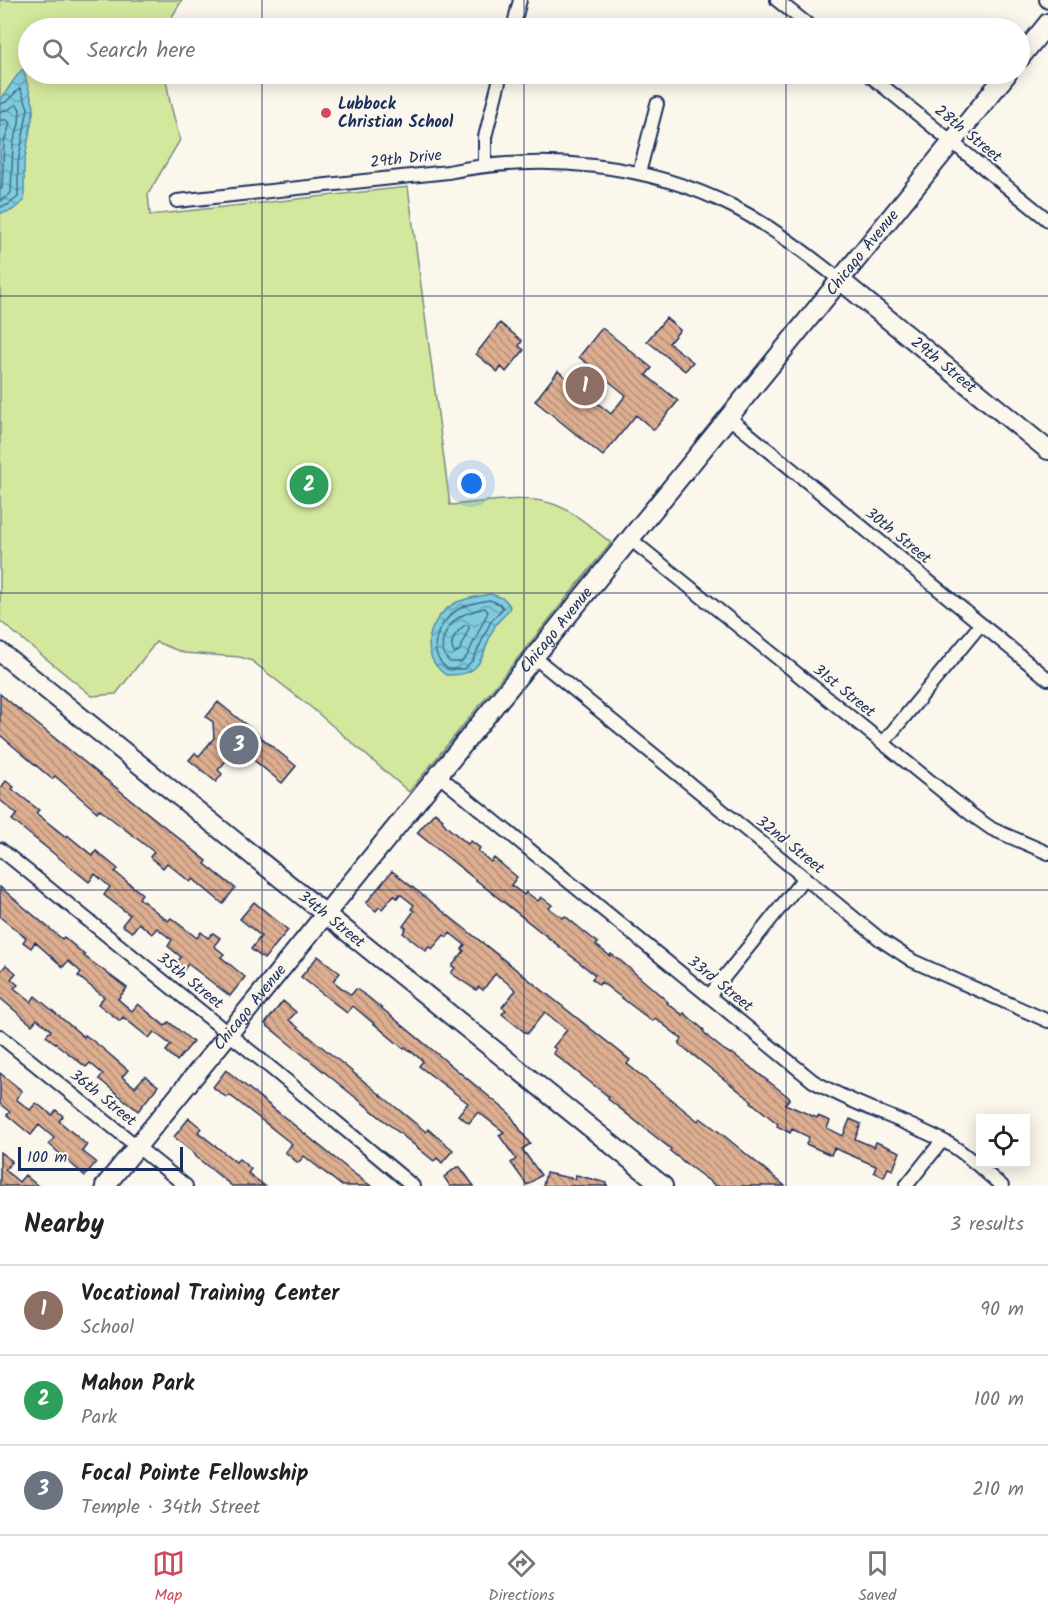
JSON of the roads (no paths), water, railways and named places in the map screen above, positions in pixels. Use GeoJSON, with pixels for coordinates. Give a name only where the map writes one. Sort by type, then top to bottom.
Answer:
{"type":"FeatureCollection","features":[{"type":"Feature","properties":{"kind":"street"},"geometry":{"type":"LineString","coordinates":[[516,18],[520,0]]}},
{"type":"Feature","properties":{"kind":"street"},"geometry":{"type":"LineString","coordinates":[[777,0],[800,18]]}},
{"type":"Feature","properties":{"kind":"street"},"geometry":{"type":"LineString","coordinates":[[1030,46],[1048,23]]}},
{"type":"Feature","properties":{"kind":"street"},"geometry":{"type":"LineString","coordinates":[[485,164],[485,137],[498,84]]}},
{"type":"Feature","properties":{"kind":"street","name":"28th Street"},"geometry":{"type":"LineString","coordinates":[[880,84],[1048,220]]}},
{"type":"Feature","properties":{"kind":"street","name":"Chicago Avenue"},"geometry":{"type":"LineString","coordinates":[[105,1186],[999,84]]}},
{"type":"Feature","properties":{"kind":"street"},"geometry":{"type":"LineString","coordinates":[[639,173],[657,104]]}},
{"type":"Feature","properties":{"kind":"street","name":"29th Drive"},"geometry":{"type":"LineString","coordinates":[[177,201],[448,172],[485,164],[580,164],[639,173],[680,186],[732,207],[792,243],[840,279]]}},
{"type":"Feature","properties":{"kind":"street","name":"29th Street"},"geometry":{"type":"LineString","coordinates":[[840,279],[1048,450]]}},
{"type":"Feature","properties":{"kind":"street","name":"30th Street"},"geometry":{"type":"LineString","coordinates":[[728,417],[1048,680]]}},
{"type":"Feature","properties":{"kind":"street","name":"31st Street"},"geometry":{"type":"LineString","coordinates":[[629,538],[992,830],[1048,853]]}},
{"type":"Feature","properties":{"kind":"street"},"geometry":{"type":"LineString","coordinates":[[883,743],[981,624]]}},
{"type":"Feature","properties":{"kind":"street","name":"34th Street"},"geometry":{"type":"LineString","coordinates":[[0,652],[663,1186]]}},
{"type":"Feature","properties":{"kind":"street","name":"32nd Street"},"geometry":{"type":"LineString","coordinates":[[534,657],[881,940],[913,961],[1046,1017]]}},
{"type":"Feature","properties":{"kind":"street","name":"33rd Street"},"geometry":{"type":"LineString","coordinates":[[438,775],[813,1081],[837,1095],[953,1146],[1002,1186]]}},
{"type":"Feature","properties":{"kind":"street","name":"35th Street"},"geometry":{"type":"LineString","coordinates":[[0,849],[229,1033],[413,1186]]}},
{"type":"Feature","properties":{"kind":"street"},"geometry":{"type":"LineString","coordinates":[[709,996],[804,878]]}},
{"type":"Feature","properties":{"kind":"street","name":"36th Street"},"geometry":{"type":"LineString","coordinates":[[0,1036],[186,1186]]}},
{"type":"Feature","properties":{"kind":"street"},"geometry":{"type":"LineString","coordinates":[[906,1186],[942,1141]]}},
{"type":"Feature","properties":{"kind":"water"},"geometry":{"type":"Polygon","coordinates":[[[17,75],[18,84],[27,84],[34,107],[24,164],[24,201],[11,211],[0,213],[0,100],[17,75]]]}},
{"type":"Feature","properties":{"kind":"water"},"geometry":{"type":"Polygon","coordinates":[[[490,594],[504,599],[509,604],[509,610],[495,626],[480,661],[475,667],[459,675],[446,675],[431,657],[429,647],[433,626],[447,609],[457,602],[490,594]]]}},
{"type":"Feature","properties":{"kind":"place","name":"Lubbock Christian School"},"geometry":{"type":"Point","coordinates":[326,113]}},
{"type":"Feature","properties":{"kind":"place","name":"Vocational Training Center"},"geometry":{"type":"Point","coordinates":[585,386]}},
{"type":"Feature","properties":{"kind":"place","name":"Mahon Park"},"geometry":{"type":"Point","coordinates":[309,485]}},
{"type":"Feature","properties":{"kind":"place","name":"Focal Pointe Fellowship"},"geometry":{"type":"Point","coordinates":[239,745]}}]}
